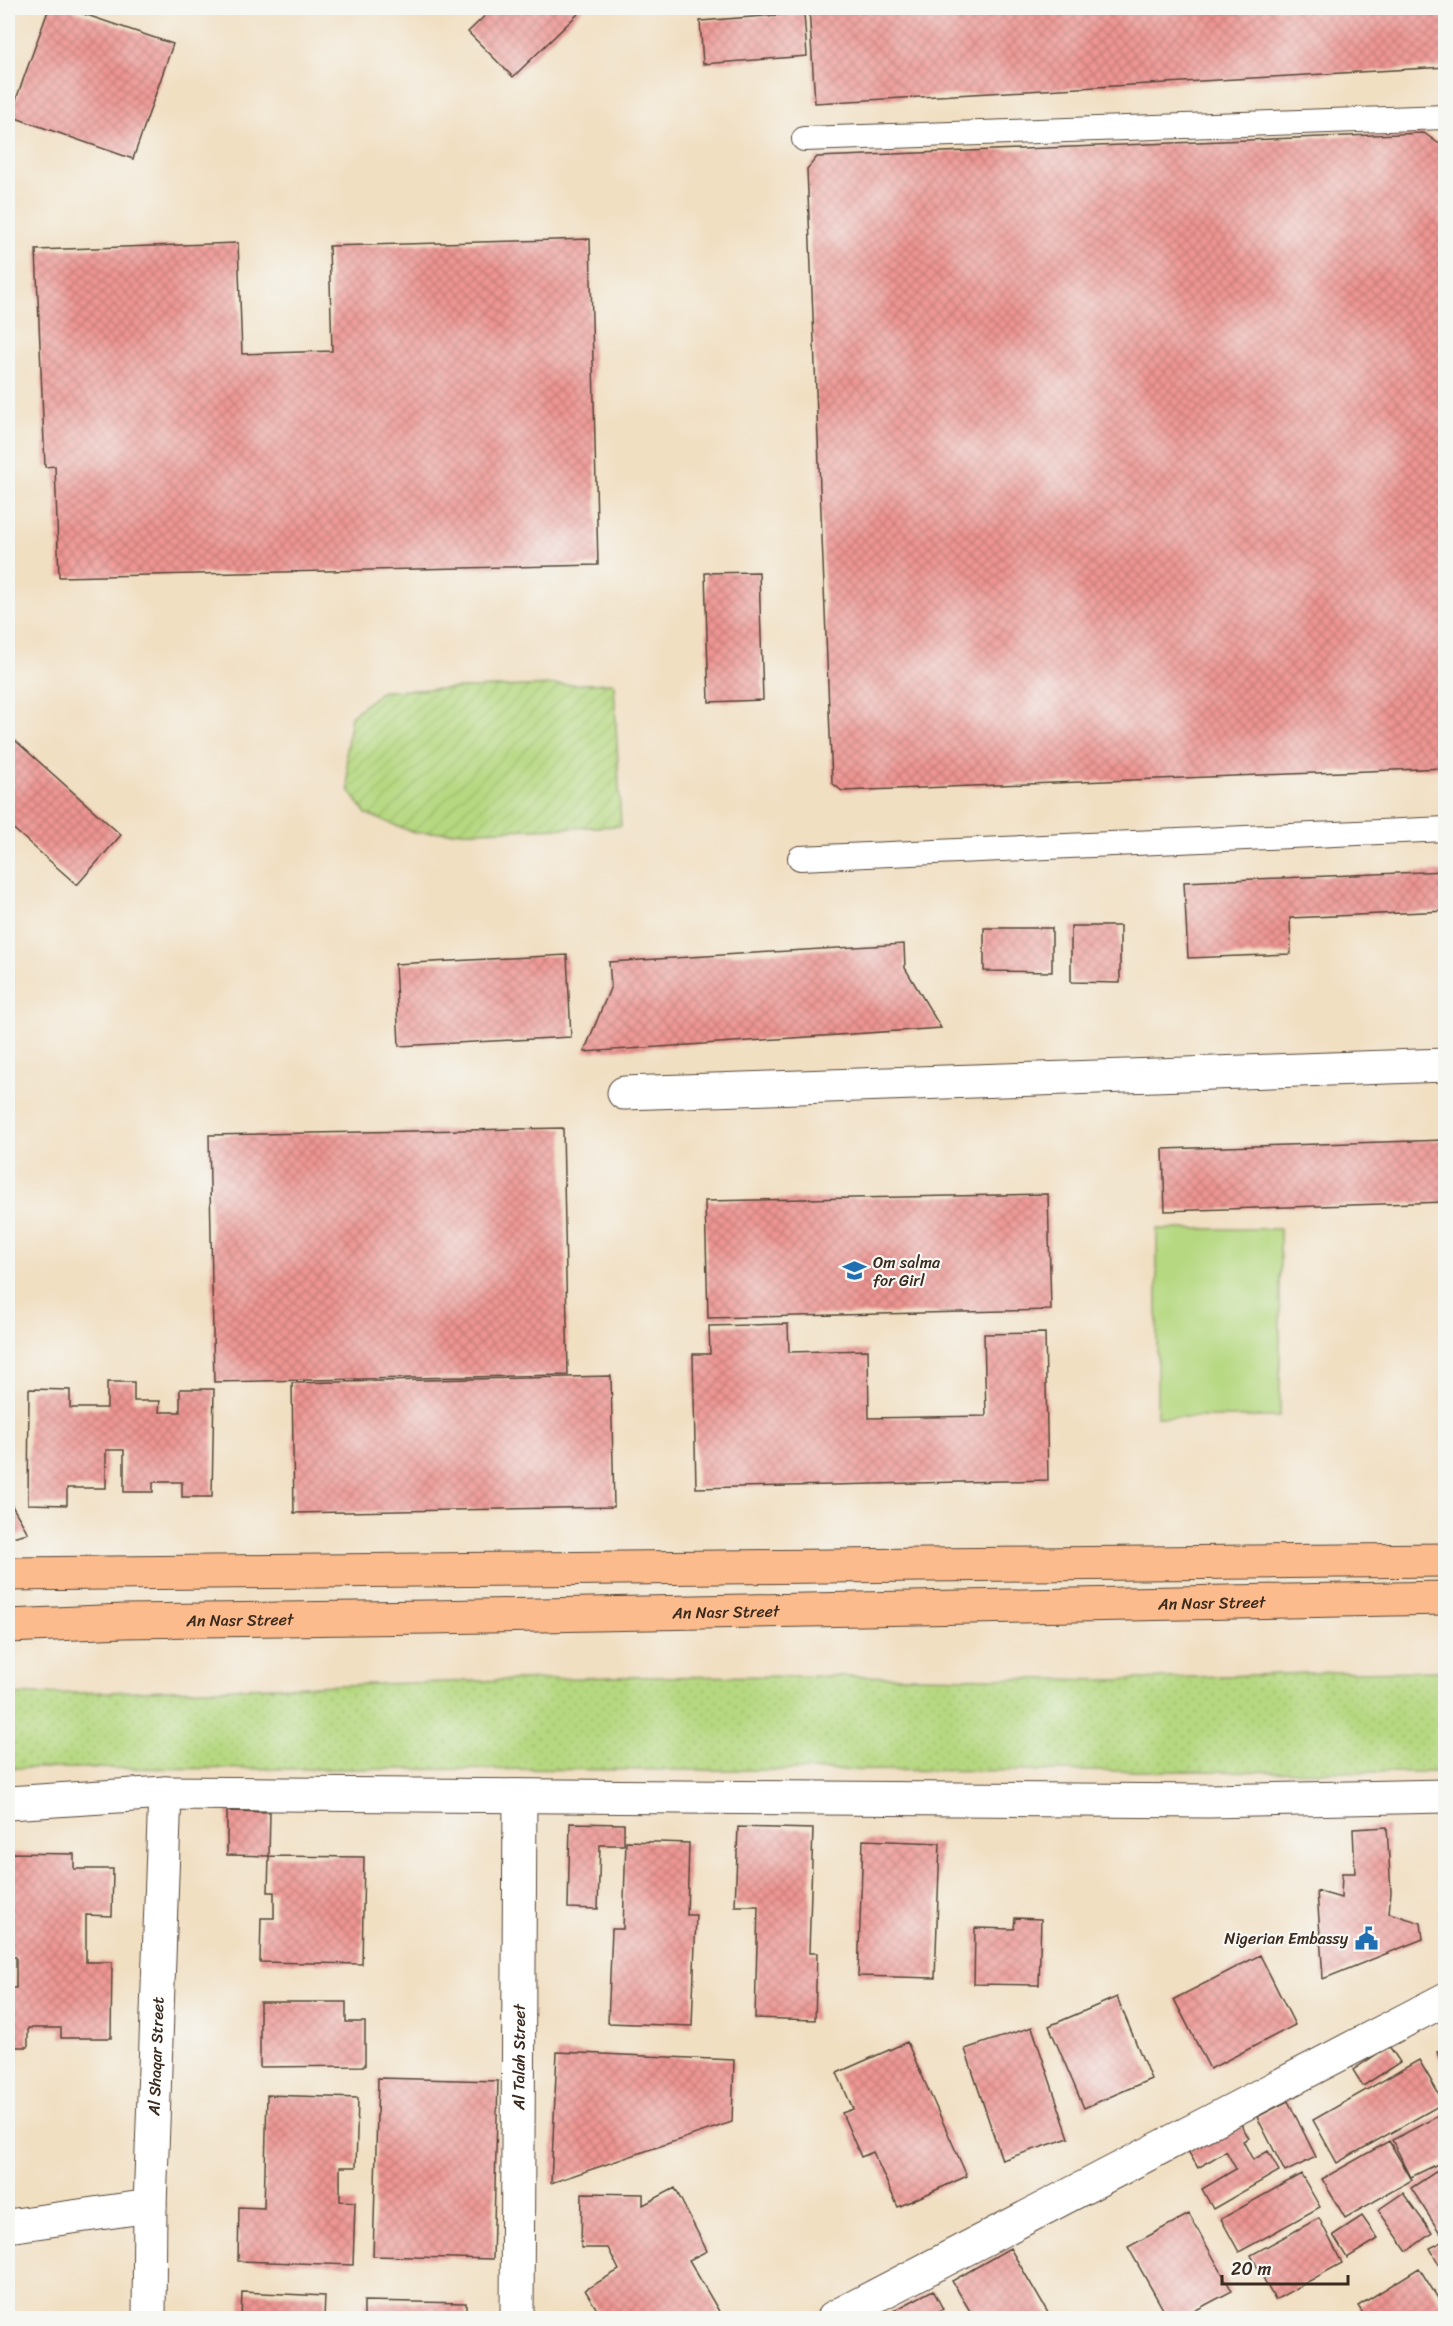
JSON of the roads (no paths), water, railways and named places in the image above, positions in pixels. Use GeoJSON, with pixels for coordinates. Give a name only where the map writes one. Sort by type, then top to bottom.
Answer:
{"type":"FeatureCollection","features":[{"type":"Feature","properties":{"kind":"highway"},"geometry":{"type":"LineString","coordinates":[[8,1574],[1446,1560]]}},
{"type":"Feature","properties":{"kind":"highway","name":"An Nasr Street"},"geometry":{"type":"LineString","coordinates":[[8,1626],[124,1621],[1446,1598]]}},
{"type":"Feature","properties":{"kind":"street"},"geometry":{"type":"LineString","coordinates":[[624,1093],[1446,1065]]}},
{"type":"Feature","properties":{"kind":"street"},"geometry":{"type":"LineString","coordinates":[[8,1803],[165,1793],[1208,1802],[1446,1796]]}},
{"type":"Feature","properties":{"kind":"street","name":"Al Shaqar Street"},"geometry":{"type":"LineString","coordinates":[[149,2319],[150,2206],[165,1793]]}},
{"type":"Feature","properties":{"kind":"street","name":"Al Talah Street"},"geometry":{"type":"LineString","coordinates":[[517,2319],[520,1796]]}},
{"type":"Feature","properties":{"kind":"street"},"geometry":{"type":"LineString","coordinates":[[832,2319],[1446,1999]]}},
{"type":"Feature","properties":{"kind":"street"},"geometry":{"type":"LineString","coordinates":[[8,2226],[150,2206]]}},
{"type":"Feature","properties":{"kind":"lane"},"geometry":{"type":"LineString","coordinates":[[804,139],[1446,117]]}},
{"type":"Feature","properties":{"kind":"lane"},"geometry":{"type":"LineString","coordinates":[[800,858],[1446,830]]}},
{"type":"Feature","properties":{"kind":"place","name":"Om salma for Girl"},"geometry":{"type":"Point","coordinates":[855,1271]}},
{"type":"Feature","properties":{"kind":"place","name":"Nigerian Embassy"},"geometry":{"type":"Point","coordinates":[1366,1938]}}]}
